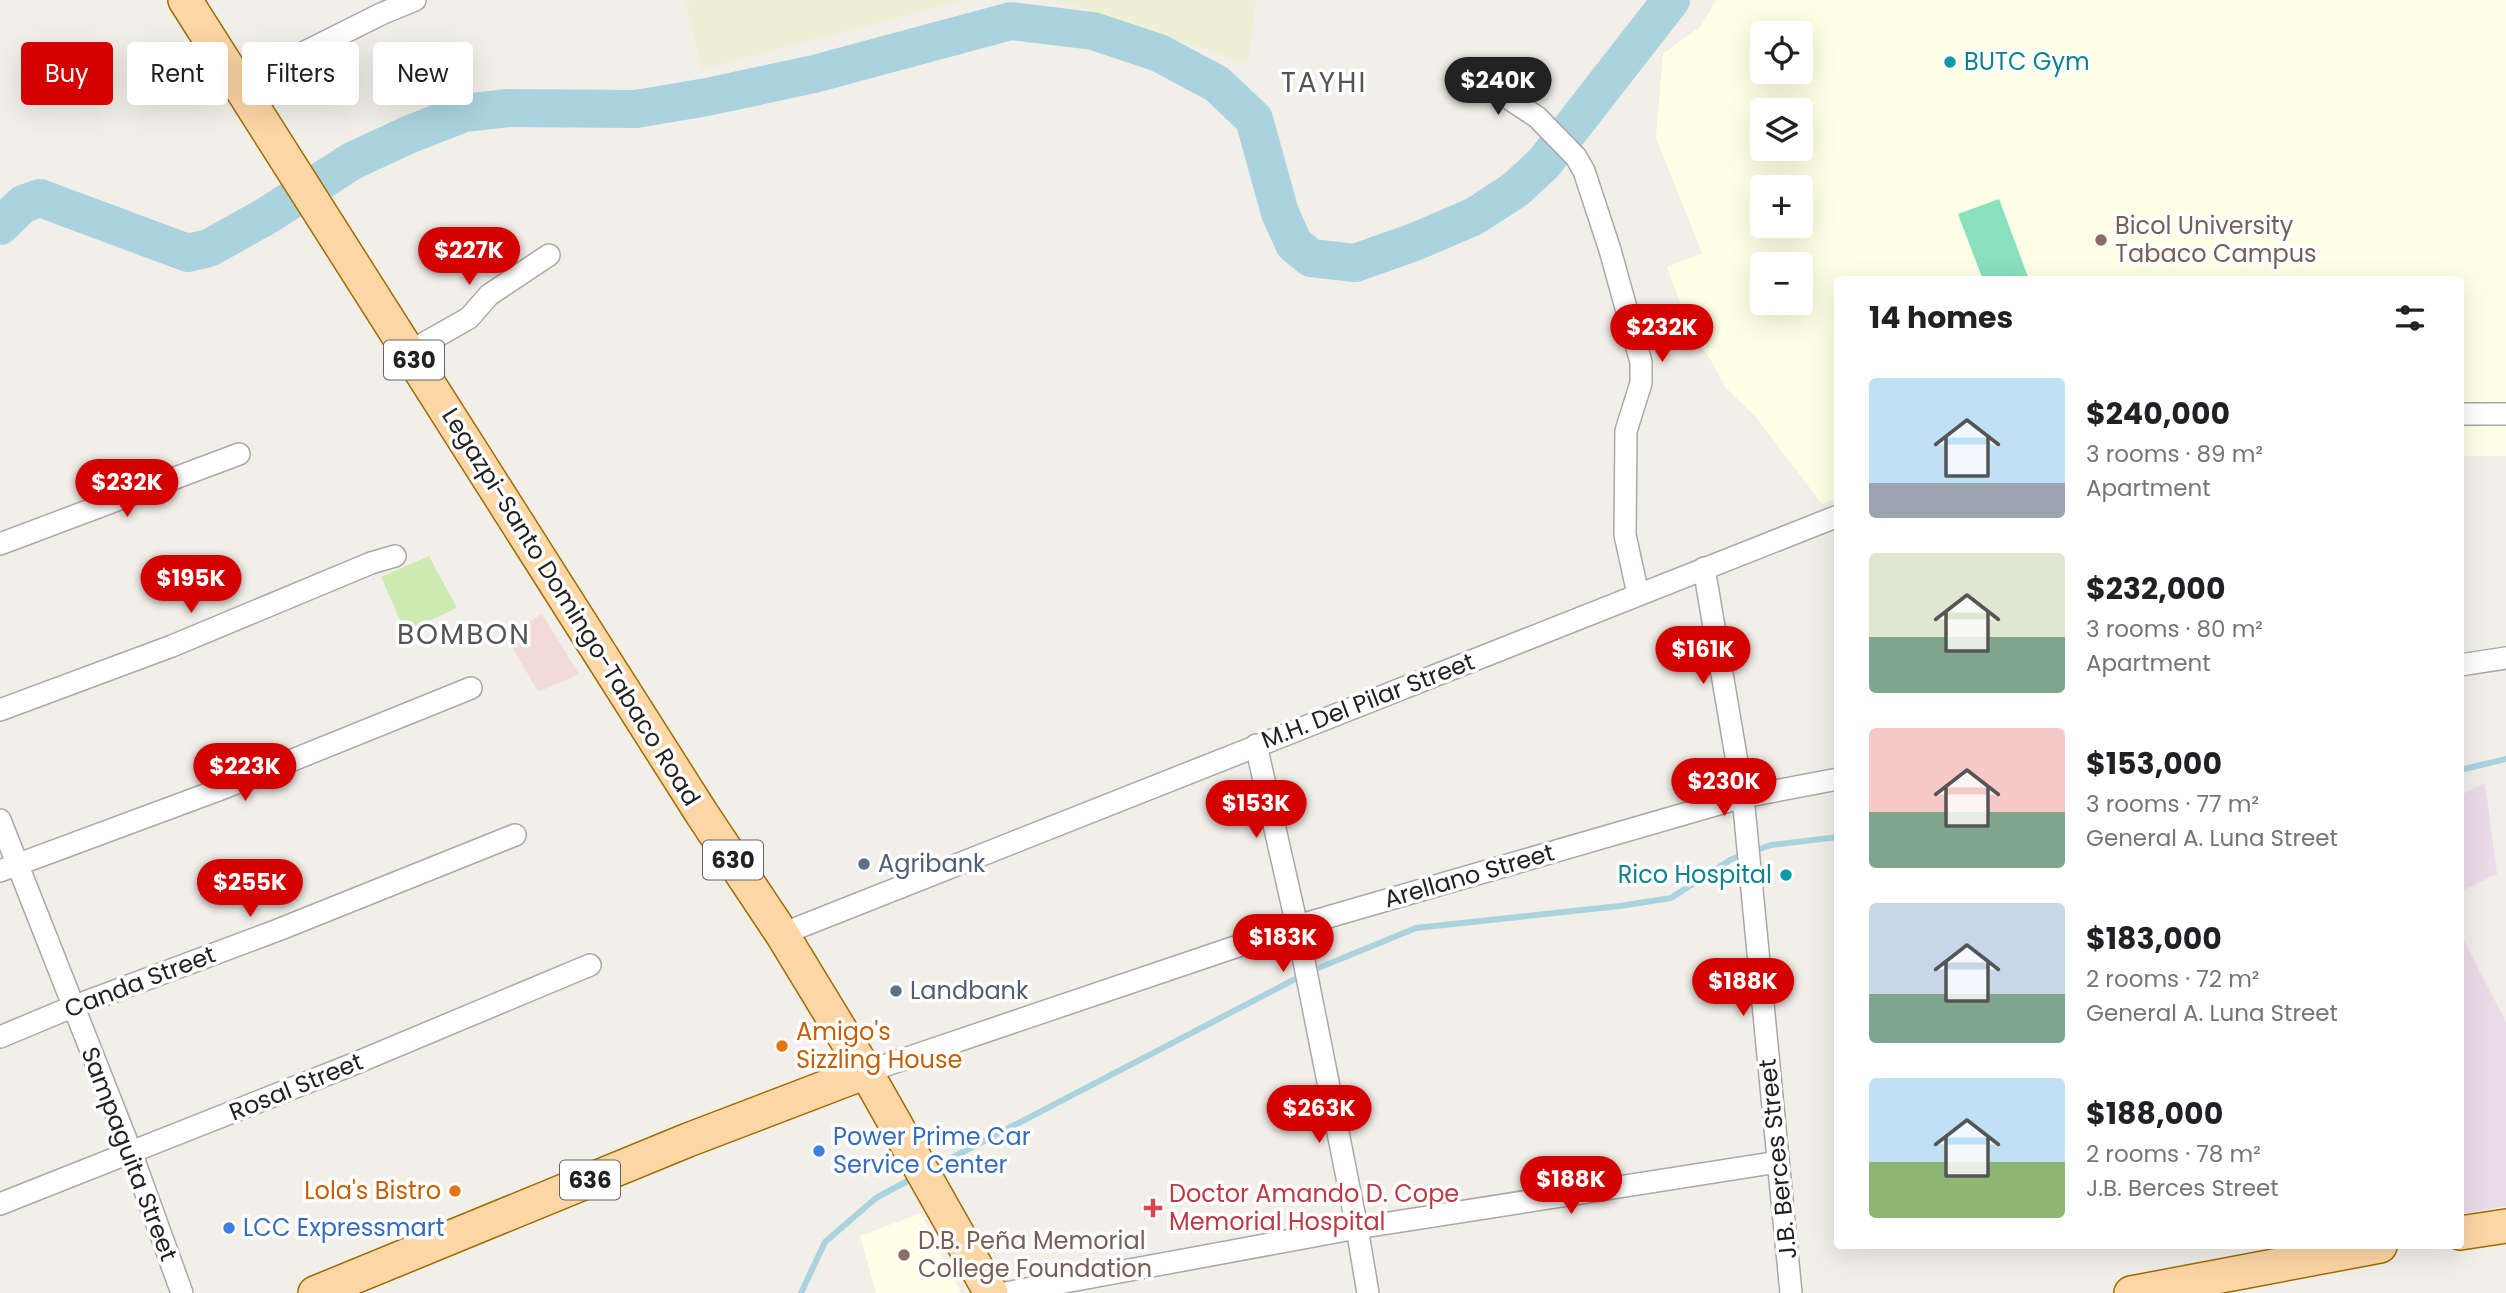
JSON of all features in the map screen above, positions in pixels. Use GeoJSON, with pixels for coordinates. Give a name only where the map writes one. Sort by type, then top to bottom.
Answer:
{"type":"FeatureCollection","features":[{"type":"Feature","properties":{"kind":"main road","name":"Legazpi-Santo Domingo-Tabaco Road"},"geometry":{"type":"LineString","coordinates":[[185,0],[687,790],[782,934],[866,1072]]}},
{"type":"Feature","properties":{"kind":"main road","name":"630"},"geometry":{"type":"LineString","coordinates":[[866,1072],[990,1293]]}},
{"type":"Feature","properties":{"kind":"main road","name":"636"},"geometry":{"type":"LineString","coordinates":[[315,1293],[688,1140],[866,1072]]}},
{"type":"Feature","properties":{"kind":"main road"},"geometry":{"type":"LineString","coordinates":[[2464,1232],[2506,1226]]}},
{"type":"Feature","properties":{"kind":"main road"},"geometry":{"type":"LineString","coordinates":[[2147,1292],[2365,1249]]}},
{"type":"Feature","properties":{"kind":"street"},"geometry":{"type":"LineString","coordinates":[[239,85],[381,14],[415,0]]}},
{"type":"Feature","properties":{"kind":"street"},"geometry":{"type":"LineString","coordinates":[[1492,79],[1511,100],[1537,117],[1576,157],[1584,171],[1606,237],[1641,362],[1641,383],[1626,431],[1625,535],[1638,594]]}},
{"type":"Feature","properties":{"kind":"street"},"geometry":{"type":"LineString","coordinates":[[409,352],[469,318],[489,295],[548,255]]}},
{"type":"Feature","properties":{"kind":"street"},"geometry":{"type":"LineString","coordinates":[[2464,414],[2506,414]]}},
{"type":"Feature","properties":{"kind":"street"},"geometry":{"type":"LineString","coordinates":[[0,544],[239,454]]}},
{"type":"Feature","properties":{"kind":"street","name":"M.H. Del Pilar Street"},"geometry":{"type":"LineString","coordinates":[[782,934],[1834,518]]}},
{"type":"Feature","properties":{"kind":"street"},"geometry":{"type":"LineString","coordinates":[[0,710],[172,646],[371,563],[395,556]]}},
{"type":"Feature","properties":{"kind":"street","name":"J.B. Berces Street"},"geometry":{"type":"LineString","coordinates":[[1704,568],[1743,797],[1791,1293]]}},
{"type":"Feature","properties":{"kind":"street"},"geometry":{"type":"LineString","coordinates":[[2464,664],[2506,658]]}},
{"type":"Feature","properties":{"kind":"street"},"geometry":{"type":"LineString","coordinates":[[9,868],[221,789],[471,688]]}},
{"type":"Feature","properties":{"kind":"street"},"geometry":{"type":"LineString","coordinates":[[1255,745],[1297,926],[1368,1293]]}},
{"type":"Feature","properties":{"kind":"street","name":"Arellano Street"},"geometry":{"type":"LineString","coordinates":[[866,1072],[1297,926],[1743,797],[1834,780]]}},
{"type":"Feature","properties":{"kind":"street","name":"Sampaguita Street"},"geometry":{"type":"LineString","coordinates":[[0,820],[9,868],[72,1007],[131,1152],[182,1293]]}},
{"type":"Feature","properties":{"kind":"street","name":"Canda Street"},"geometry":{"type":"LineString","coordinates":[[0,1037],[515,835]]}},
{"type":"Feature","properties":{"kind":"street","name":"Rosal Street"},"geometry":{"type":"LineString","coordinates":[[0,1204],[351,1065],[590,965]]}},
{"type":"Feature","properties":{"kind":"street"},"geometry":{"type":"LineString","coordinates":[[1005,1293],[1357,1228],[1779,1162]]}},
{"type":"Feature","properties":{"kind":"shaded area"},"geometry":{"type":"Polygon","coordinates":[[[694,0],[965,0],[702,69],[685,4],[694,0]]]}},
{"type":"Feature","properties":{"kind":"shaded area"},"geometry":{"type":"Polygon","coordinates":[[[1056,0],[1256,0],[1248,64],[1056,0]]]}},
{"type":"Feature","properties":{"kind":"shaded area","name":"Bicol University Tabaco Campus"},"geometry":{"type":"Polygon","coordinates":[[[1716,0],[2506,0],[2506,456],[2464,456],[2464,276],[1834,276],[1834,499],[1822,504],[1755,416],[1726,388],[1709,357],[1692,334],[1667,267],[1702,253],[1656,138],[1663,54],[1701,26],[1716,0]]]}},
{"type":"Feature","properties":{"kind":"shaded area"},"geometry":{"type":"Polygon","coordinates":[[[542,614],[579,674],[538,692],[506,636],[542,614]]]}},
{"type":"Feature","properties":{"kind":"shaded area"},"geometry":{"type":"Polygon","coordinates":[[[2485,783],[2497,874],[2464,890],[2464,794],[2485,783]]]}},
{"type":"Feature","properties":{"kind":"shaded area"},"geometry":{"type":"Polygon","coordinates":[[[2464,941],[2506,1022],[2506,1206],[2464,1213],[2464,941]]]}},
{"type":"Feature","properties":{"kind":"shaded area","name":"D.B. Peña Memorial College Foundation"},"geometry":{"type":"Polygon","coordinates":[[[921,1213],[961,1293],[876,1293],[860,1236],[921,1213]]]}},
{"type":"Feature","properties":{"kind":"green space"},"geometry":{"type":"Polygon","coordinates":[[[1999,199],[2028,276],[1981,276],[1958,214],[1999,199]]]}},
{"type":"Feature","properties":{"kind":"green space"},"geometry":{"type":"Polygon","coordinates":[[[429,556],[457,608],[405,632],[381,577],[429,556]]]}},
{"type":"Feature","properties":{"kind":"waterway"},"geometry":{"type":"LineString","coordinates":[[0,226],[23,204],[40,198],[188,253],[209,248],[268,215],[352,161],[464,113],[508,108],[636,109],[814,74],[1011,21],[1093,31],[1159,53],[1217,84],[1254,119],[1280,213],[1294,244],[1311,258],[1355,263],[1417,241],[1475,216],[1516,189],[1544,163],[1671,0]]}},
{"type":"Feature","properties":{"kind":"waterway"},"geometry":{"type":"LineString","coordinates":[[2464,769],[2506,759]]}},
{"type":"Feature","properties":{"kind":"waterway"},"geometry":{"type":"LineString","coordinates":[[1754,851],[1771,845],[1834,837]]}},
{"type":"Feature","properties":{"kind":"waterway"},"geometry":{"type":"LineString","coordinates":[[1311,971],[1416,928],[1671,898],[1730,860],[1743,855]]}},
{"type":"Feature","properties":{"kind":"waterway"},"geometry":{"type":"LineString","coordinates":[[932,1168],[1301,976]]}},
{"type":"Feature","properties":{"kind":"waterway"},"geometry":{"type":"LineString","coordinates":[[801,1293],[825,1242],[876,1198],[913,1178]]}},
{"type":"Feature","properties":{"kind":"place","name":"BUTC Gym"},"geometry":{"type":"Point","coordinates":[1950,62]}},
{"type":"Feature","properties":{"kind":"place","name":"Bicol University Tabaco Campus"},"geometry":{"type":"Point","coordinates":[2101,240]}},
{"type":"Feature","properties":{"kind":"place","name":"Agribank"},"geometry":{"type":"Point","coordinates":[864,864]}},
{"type":"Feature","properties":{"kind":"place","name":"Rico Hospital"},"geometry":{"type":"Point","coordinates":[1786,875]}},
{"type":"Feature","properties":{"kind":"place","name":"Landbank"},"geometry":{"type":"Point","coordinates":[896,991]}},
{"type":"Feature","properties":{"kind":"place","name":"Amigo's Sizzling House"},"geometry":{"type":"Point","coordinates":[782,1046]}},
{"type":"Feature","properties":{"kind":"place","name":"Power Prime Car Service Center"},"geometry":{"type":"Point","coordinates":[819,1151]}},
{"type":"Feature","properties":{"kind":"place","name":"Lola's Bistro"},"geometry":{"type":"Point","coordinates":[455,1191]}},
{"type":"Feature","properties":{"kind":"place","name":"Doctor Amando D. Cope Memorial Hospital"},"geometry":{"type":"Point","coordinates":[1153,1208]}},
{"type":"Feature","properties":{"kind":"place","name":"LCC Expressmart"},"geometry":{"type":"Point","coordinates":[229,1228]}},
{"type":"Feature","properties":{"kind":"place","name":"D.B. Peña Memorial College Foundation"},"geometry":{"type":"Point","coordinates":[904,1255]}},
{"type":"Feature","properties":{"kind":"district","name":"TAYHI"},"geometry":{"type":"Point","coordinates":[1324,82]}},
{"type":"Feature","properties":{"kind":"district","name":"BOMBON"},"geometry":{"type":"Point","coordinates":[464,634]}}]}
